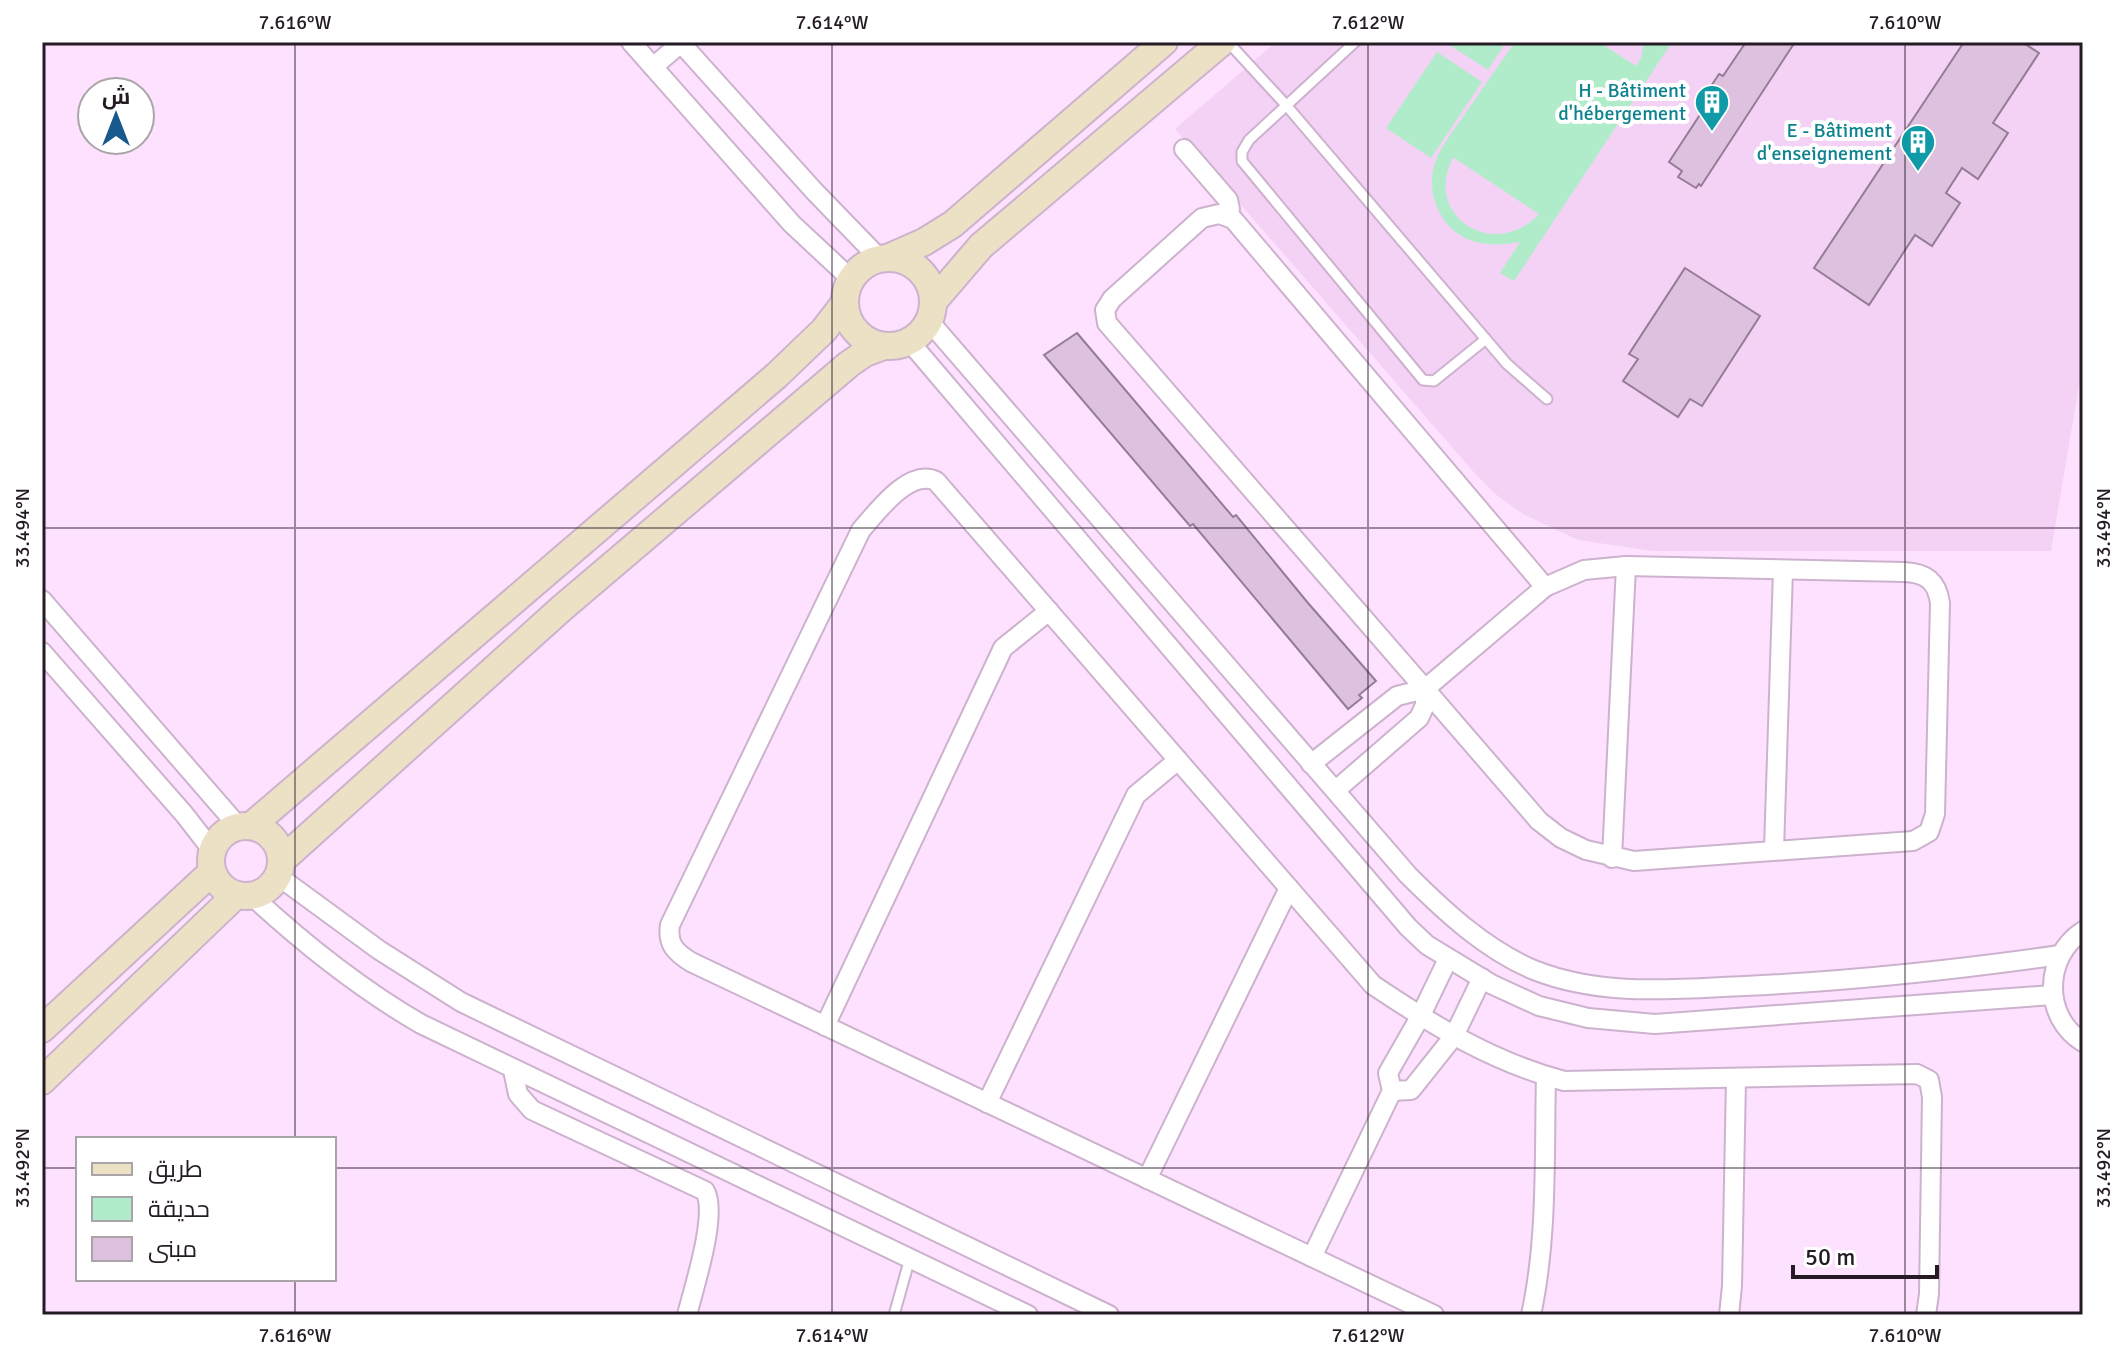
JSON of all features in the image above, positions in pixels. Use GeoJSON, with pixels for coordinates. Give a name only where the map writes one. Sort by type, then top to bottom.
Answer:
{"type":"FeatureCollection","features":[{"type":"Feature","properties":{"kind":"main road"},"geometry":{"type":"LineString","coordinates":[[42,1029],[212,861],[218,839],[227,831],[244,826],[776,376],[824,330],[848,292],[858,269],[924,242],[953,224],[1164,42]]}},
{"type":"Feature","properties":{"kind":"main road"},"geometry":{"type":"LineString","coordinates":[[42,1081],[244,896],[271,887],[280,868],[562,608],[849,364],[865,353],[917,336],[931,311],[981,246],[1222,42]]}},
{"type":"Feature","properties":{"kind":"main road"},"geometry":{"type":"LineString","coordinates":[[884,258],[903,260],[916,266],[925,276],[932,288],[931,311]]}},
{"type":"Feature","properties":{"kind":"main road"},"geometry":{"type":"LineString","coordinates":[[848,292],[847,316],[861,337],[897,343]]}},
{"type":"Feature","properties":{"kind":"main road"},"geometry":{"type":"LineString","coordinates":[[244,826],[263,830],[273,837],[279,848],[280,868]]}},
{"type":"Feature","properties":{"kind":"main road"},"geometry":{"type":"LineString","coordinates":[[212,861],[225,890],[244,896]]}},
{"type":"Feature","properties":{"kind":"street"},"geometry":{"type":"LineString","coordinates":[[631,42],[848,292]]}},
{"type":"Feature","properties":{"kind":"street"},"geometry":{"type":"LineString","coordinates":[[653,67],[681,43],[815,192],[884,258]]}},
{"type":"Feature","properties":{"kind":"street"},"geometry":{"type":"LineString","coordinates":[[1184,149],[1228,200],[1230,209],[1227,216]]}},
{"type":"Feature","properties":{"kind":"street"},"geometry":{"type":"LineString","coordinates":[[1311,764],[1397,696],[1425,689],[1545,587],[1584,570],[1626,566],[1918,572],[1931,579],[1938,590],[1935,814],[1929,832],[1913,841],[1634,861],[1586,850],[1561,838],[1539,821],[1425,689],[1107,323],[1105,310],[1108,304],[1202,218],[1219,214],[1227,216],[1249,236],[1545,587]]}},
{"type":"Feature","properties":{"kind":"street"},"geometry":{"type":"LineString","coordinates":[[931,311],[1143,571],[1395,860],[1430,897],[1487,944],[1508,957],[1562,979],[1593,985],[1671,991],[1850,981],[2060,955]]}},
{"type":"Feature","properties":{"kind":"street"},"geometry":{"type":"LineString","coordinates":[[897,343],[1119,588],[1399,918],[1427,945],[1448,959],[1539,1006],[1588,1018],[1655,1024],[2053,995]]}},
{"type":"Feature","properties":{"kind":"street"},"geometry":{"type":"LineString","coordinates":[[1434,1315],[676,953],[668,937],[670,925],[861,530],[893,494],[914,480],[929,478],[936,481],[1373,985],[1420,1017],[1529,1072],[1564,1081],[1917,1074],[1929,1080],[1932,1097],[1929,1294],[1926,1315]]}},
{"type":"Feature","properties":{"kind":"street"},"geometry":{"type":"LineString","coordinates":[[1612,858],[1626,566]]}},
{"type":"Feature","properties":{"kind":"street"},"geometry":{"type":"LineString","coordinates":[[1774,850],[1783,570]]}},
{"type":"Feature","properties":{"kind":"street"},"geometry":{"type":"LineString","coordinates":[[1119,588],[1143,571]]}},
{"type":"Feature","properties":{"kind":"street"},"geometry":{"type":"LineString","coordinates":[[42,600],[244,826]]}},
{"type":"Feature","properties":{"kind":"street"},"geometry":{"type":"LineString","coordinates":[[825,1026],[1003,648],[1049,611]]}},
{"type":"Feature","properties":{"kind":"street"},"geometry":{"type":"LineString","coordinates":[[42,652],[184,814],[212,861]]}},
{"type":"Feature","properties":{"kind":"street"},"geometry":{"type":"LineString","coordinates":[[1336,790],[1419,718],[1425,705],[1425,689]]}},
{"type":"Feature","properties":{"kind":"street"},"geometry":{"type":"LineString","coordinates":[[987,1103],[1136,795],[1178,760]]}},
{"type":"Feature","properties":{"kind":"street"},"geometry":{"type":"LineString","coordinates":[[280,868],[379,950],[461,1002],[1109,1315]]}},
{"type":"Feature","properties":{"kind":"street"},"geometry":{"type":"LineString","coordinates":[[1147,1179],[1289,888]]}},
{"type":"Feature","properties":{"kind":"street"},"geometry":{"type":"LineString","coordinates":[[244,896],[363,989],[421,1024],[1028,1315]]}},
{"type":"Feature","properties":{"kind":"street"},"geometry":{"type":"LineString","coordinates":[[2083,931],[2073,937],[2060,955],[2053,977],[2057,1012],[2066,1027],[2083,1042]]}},
{"type":"Feature","properties":{"kind":"street"},"geometry":{"type":"LineString","coordinates":[[1312,1257],[1392,1091],[1388,1073],[1448,959]]}},
{"type":"Feature","properties":{"kind":"street"},"geometry":{"type":"LineString","coordinates":[[1392,1091],[1411,1090],[1454,1036],[1482,978]]}},
{"type":"Feature","properties":{"kind":"street"},"geometry":{"type":"LineString","coordinates":[[1703,988],[1706,1020]]}},
{"type":"Feature","properties":{"kind":"street"},"geometry":{"type":"LineString","coordinates":[[513,1070],[518,1094],[532,1110],[705,1191],[710,1202],[709,1219],[687,1315]]}},
{"type":"Feature","properties":{"kind":"street"},"geometry":{"type":"LineString","coordinates":[[1531,1315],[1538,1281],[1542,1229],[1546,1076]]}},
{"type":"Feature","properties":{"kind":"street"},"geometry":{"type":"LineString","coordinates":[[1729,1315],[1736,1078]]}},
{"type":"Feature","properties":{"kind":"lane"},"geometry":{"type":"LineString","coordinates":[[1228,42],[1286,105],[1507,364],[1547,399]]}},
{"type":"Feature","properties":{"kind":"lane"},"geometry":{"type":"LineString","coordinates":[[1355,42],[1249,140],[1243,148],[1242,161],[1423,380],[1431,381],[1450,370],[1486,339]]}},
{"type":"Feature","properties":{"kind":"lane"},"geometry":{"type":"LineString","coordinates":[[894,1315],[910,1258]]}},
{"type":"Feature","properties":{"kind":"shaded area"},"geometry":{"type":"Polygon","coordinates":[[[1276,42],[2083,42],[2083,362],[2051,551],[1653,551],[1578,540],[1523,514],[1494,493],[1471,469],[1175,129],[1276,42]]]}},
{"type":"Feature","properties":{"kind":"green space"},"geometry":{"type":"Polygon","coordinates":[[[1445,42],[1506,42],[1488,70],[1445,42]]]}},
{"type":"Feature","properties":{"kind":"green space"},"geometry":{"type":"Polygon","coordinates":[[[1515,42],[1599,42],[1636,66],[1644,42],[1672,42],[1514,281],[1500,273],[1520,242],[1484,244],[1459,234],[1441,215],[1434,199],[1432,183],[1434,166],[1442,147],[1515,42]],[[1453,158],[1446,179],[1447,198],[1455,214],[1468,226],[1484,233],[1503,234],[1521,228],[1539,214],[1453,158]]]}},
{"type":"Feature","properties":{"kind":"green space"},"geometry":{"type":"Polygon","coordinates":[[[1437,52],[1482,82],[1431,158],[1386,128],[1437,52]]]}},
{"type":"Feature","properties":{"kind":"building","name":"H - Bâtiment d'hébergement"},"geometry":{"type":"Polygon","coordinates":[[[1746,42],[1795,42],[1701,186],[1699,184],[1696,188],[1678,177],[1682,171],[1669,162],[1707,104],[1702,100],[1746,42]]]}},
{"type":"Feature","properties":{"kind":"building","name":"E - Bâtiment d'enseignement"},"geometry":{"type":"Polygon","coordinates":[[[1964,42],[2022,42],[2039,53],[1993,123],[2008,133],[1978,179],[1962,168],[1946,193],[1960,203],[1932,246],[1915,235],[1869,305],[1814,268],[1964,42]]]}},
{"type":"Feature","properties":{"kind":"building"},"geometry":{"type":"Polygon","coordinates":[[[1685,268],[1760,316],[1702,406],[1690,399],[1678,417],[1623,381],[1638,359],[1629,354],[1685,268]]]}},
{"type":"Feature","properties":{"kind":"building"},"geometry":{"type":"Polygon","coordinates":[[[1077,333],[1376,681],[1348,709],[1193,524],[1190,526],[1044,355],[1077,333]]]}},
{"type":"Feature","properties":{"kind":"place","name":"H - Bâtiment d'hébergement"},"geometry":{"type":"Point","coordinates":[1712,133]}},
{"type":"Feature","properties":{"kind":"place","name":"E - Bâtiment d'enseignement"},"geometry":{"type":"Point","coordinates":[1918,173]}}]}
